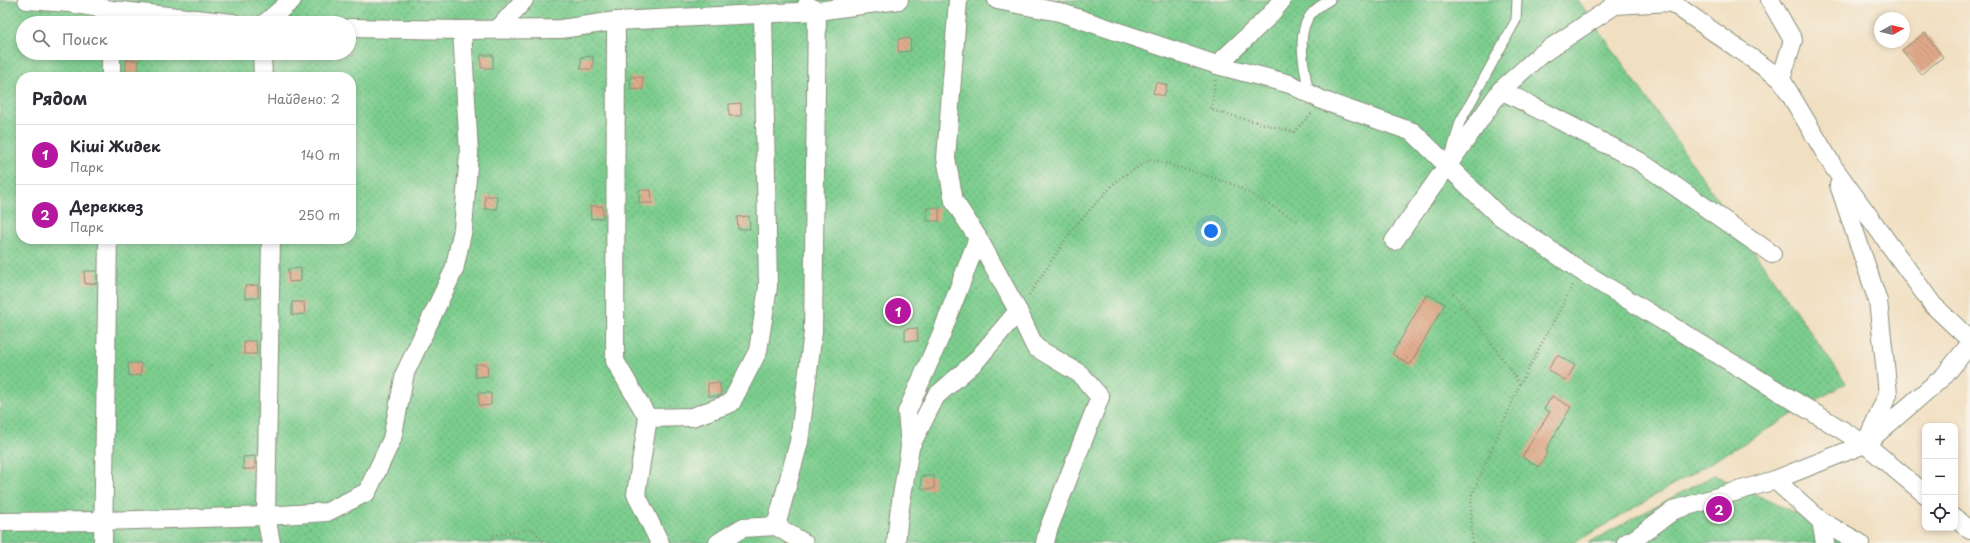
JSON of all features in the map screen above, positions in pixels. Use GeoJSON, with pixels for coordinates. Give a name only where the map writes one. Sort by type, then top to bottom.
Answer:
{"type":"FeatureCollection","features":[{"type":"Feature","properties":{"kind":"street"},"geometry":{"type":"LineString","coordinates":[[27,0],[72,2],[112,16]]}},
{"type":"Feature","properties":{"kind":"street"},"geometry":{"type":"LineString","coordinates":[[273,16],[292,0]]}},
{"type":"Feature","properties":{"kind":"street"},"geometry":{"type":"LineString","coordinates":[[498,29],[524,0]]}},
{"type":"Feature","properties":{"kind":"street"},"geometry":{"type":"LineString","coordinates":[[799,0],[817,10]]}},
{"type":"Feature","properties":{"kind":"street"},"geometry":{"type":"LineString","coordinates":[[356,28],[462,30],[561,29],[616,21],[817,10],[898,0]]}},
{"type":"Feature","properties":{"kind":"street"},"geometry":{"type":"LineString","coordinates":[[958,0],[946,158],[954,201],[978,238],[1018,311],[1035,347],[1080,374],[1100,397],[1048,530],[1045,543]]}},
{"type":"Feature","properties":{"kind":"street"},"geometry":{"type":"LineString","coordinates":[[997,0],[1058,6],[1217,65],[1290,84],[1316,98],[1413,132],[1497,214],[1581,271],[1865,444],[1922,492]]}},
{"type":"Feature","properties":{"kind":"street"},"geometry":{"type":"LineString","coordinates":[[1217,65],[1268,17],[1282,0]]}},
{"type":"Feature","properties":{"kind":"street"},"geometry":{"type":"LineString","coordinates":[[1770,0],[1793,40],[1781,79]]}},
{"type":"Feature","properties":{"kind":"street"},"geometry":{"type":"LineString","coordinates":[[1394,240],[1501,90],[1540,55],[1616,5],[1671,2],[1781,79],[1834,168],[1933,305],[1970,340]]}},
{"type":"Feature","properties":{"kind":"street"},"geometry":{"type":"LineString","coordinates":[[776,526],[798,442],[813,332],[817,10]]}},
{"type":"Feature","properties":{"kind":"street"},"geometry":{"type":"LineString","coordinates":[[648,418],[692,417],[731,403],[758,351],[768,286],[763,13]]}},
{"type":"Feature","properties":{"kind":"street"},"geometry":{"type":"LineString","coordinates":[[616,21],[615,361],[648,418],[636,494],[660,543]]}},
{"type":"Feature","properties":{"kind":"street"},"geometry":{"type":"LineString","coordinates":[[0,522],[103,521],[266,516],[327,512],[367,492],[392,439],[405,373],[454,270],[463,229],[469,153],[462,30]]}},
{"type":"Feature","properties":{"kind":"street"},"geometry":{"type":"LineString","coordinates":[[111,72],[112,60]]}},
{"type":"Feature","properties":{"kind":"street"},"geometry":{"type":"LineString","coordinates":[[263,60],[264,72]]}},
{"type":"Feature","properties":{"kind":"street"},"geometry":{"type":"LineString","coordinates":[[1501,90],[1639,161],[1772,254]]}},
{"type":"Feature","properties":{"kind":"street"},"geometry":{"type":"LineString","coordinates":[[1834,168],[1878,301],[1888,394],[1865,444]]}},
{"type":"Feature","properties":{"kind":"street"},"geometry":{"type":"LineString","coordinates":[[896,543],[899,514],[910,447],[907,412],[941,335],[978,238]]}},
{"type":"Feature","properties":{"kind":"street"},"geometry":{"type":"LineString","coordinates":[[104,543],[103,521],[108,244]]}},
{"type":"Feature","properties":{"kind":"street"},"geometry":{"type":"LineString","coordinates":[[271,543],[266,516],[272,244]]}},
{"type":"Feature","properties":{"kind":"street"},"geometry":{"type":"LineString","coordinates":[[910,447],[936,396],[975,362],[1018,311]]}},
{"type":"Feature","properties":{"kind":"street"},"geometry":{"type":"LineString","coordinates":[[1633,541],[1674,510],[1775,480],[1865,444],[1945,375],[1970,344]]}},
{"type":"Feature","properties":{"kind":"street"},"geometry":{"type":"LineString","coordinates":[[1775,480],[1821,521],[1860,543]]}},
{"type":"Feature","properties":{"kind":"street"},"geometry":{"type":"LineString","coordinates":[[1958,520],[1970,530]]}},
{"type":"Feature","properties":{"kind":"street"},"geometry":{"type":"LineString","coordinates":[[1821,521],[1825,543]]}},
{"type":"Feature","properties":{"kind":"street"},"geometry":{"type":"LineString","coordinates":[[718,543],[742,528],[776,526],[804,543]]}},
{"type":"Feature","properties":{"kind":"lane"},"geometry":{"type":"LineString","coordinates":[[1316,98],[1304,61],[1303,30],[1314,11],[1330,0]]}},
{"type":"Feature","properties":{"kind":"lane"},"geometry":{"type":"LineString","coordinates":[[1447,166],[1460,122],[1516,20],[1516,0]]}},
{"type":"Feature","properties":{"kind":"path"},"geometry":{"type":"LineString","coordinates":[[1217,65],[1210,110],[1294,132],[1316,98]]}},
{"type":"Feature","properties":{"kind":"path"},"geometry":{"type":"LineString","coordinates":[[1018,311],[1071,231],[1116,180],[1152,158],[1233,184],[1300,222]]}},
{"type":"Feature","properties":{"kind":"path"},"geometry":{"type":"LineString","coordinates":[[1472,543],[1471,497],[1520,384],[1581,271]]}},
{"type":"Feature","properties":{"kind":"path"},"geometry":{"type":"LineString","coordinates":[[1453,292],[1481,328],[1520,384]]}},
{"type":"Feature","properties":{"kind":"path"},"geometry":{"type":"LineString","coordinates":[[490,543],[494,535],[534,529],[544,543]]}},
{"type":"Feature","properties":{"kind":"green space"},"geometry":{"type":"Polygon","coordinates":[[[0,0],[1578,0],[1846,383],[1574,543],[0,543],[0,0]]]}},
{"type":"Feature","properties":{"kind":"green space"},"geometry":{"type":"Polygon","coordinates":[[[1714,475],[1860,543],[1588,543],[1714,475]]]}},
{"type":"Feature","properties":{"kind":"building"},"geometry":{"type":"Polygon","coordinates":[[[1925,33],[1943,57],[1921,74],[1902,50],[1905,48],[1910,48],[1910,44],[1925,33]]]}},
{"type":"Feature","properties":{"kind":"building"},"geometry":{"type":"Polygon","coordinates":[[[910,38],[911,51],[898,52],[898,39],[910,38]]]}},
{"type":"Feature","properties":{"kind":"building"},"geometry":{"type":"Polygon","coordinates":[[[481,55],[493,55],[493,68],[481,68],[481,55]]]}},
{"type":"Feature","properties":{"kind":"building"},"geometry":{"type":"Polygon","coordinates":[[[593,56],[593,69],[581,69],[581,57],[593,56]]]}},
{"type":"Feature","properties":{"kind":"building"},"geometry":{"type":"Polygon","coordinates":[[[126,60],[138,60],[139,72],[126,72],[126,60]]]}},
{"type":"Feature","properties":{"kind":"building"},"geometry":{"type":"Polygon","coordinates":[[[630,77],[643,77],[643,89],[631,90],[630,77]]]}},
{"type":"Feature","properties":{"kind":"building"},"geometry":{"type":"Polygon","coordinates":[[[1156,82],[1167,85],[1164,96],[1153,93],[1156,82]]]}},
{"type":"Feature","properties":{"kind":"building"},"geometry":{"type":"Polygon","coordinates":[[[741,103],[741,116],[729,116],[729,104],[741,103]]]}},
{"type":"Feature","properties":{"kind":"building"},"geometry":{"type":"Polygon","coordinates":[[[639,190],[651,190],[652,203],[639,203],[639,190]]]}},
{"type":"Feature","properties":{"kind":"building"},"geometry":{"type":"Polygon","coordinates":[[[485,196],[497,196],[497,209],[485,209],[485,196]]]}},
{"type":"Feature","properties":{"kind":"building"},"geometry":{"type":"Polygon","coordinates":[[[590,206],[603,206],[603,218],[591,219],[590,206]]]}},
{"type":"Feature","properties":{"kind":"building"},"geometry":{"type":"Polygon","coordinates":[[[927,208],[939,208],[939,221],[927,221],[927,208]]]}},
{"type":"Feature","properties":{"kind":"building"},"geometry":{"type":"Polygon","coordinates":[[[749,216],[750,229],[738,229],[737,217],[749,216]]]}},
{"type":"Feature","properties":{"kind":"building"},"geometry":{"type":"Polygon","coordinates":[[[301,268],[301,281],[289,282],[288,269],[301,268]]]}},
{"type":"Feature","properties":{"kind":"building"},"geometry":{"type":"Polygon","coordinates":[[[84,271],[97,271],[97,283],[85,284],[84,271]]]}},
{"type":"Feature","properties":{"kind":"building"},"geometry":{"type":"Polygon","coordinates":[[[258,285],[258,298],[245,298],[245,286],[258,285]]]}},
{"type":"Feature","properties":{"kind":"building"},"geometry":{"type":"Polygon","coordinates":[[[1427,294],[1445,304],[1410,365],[1392,354],[1427,294]]]}},
{"type":"Feature","properties":{"kind":"building"},"geometry":{"type":"Polygon","coordinates":[[[292,302],[304,302],[305,314],[292,315],[292,302]]]}},
{"type":"Feature","properties":{"kind":"building"},"geometry":{"type":"Polygon","coordinates":[[[917,328],[918,341],[905,341],[905,329],[917,328]]]}},
{"type":"Feature","properties":{"kind":"building"},"geometry":{"type":"Polygon","coordinates":[[[244,341],[256,341],[257,354],[244,354],[244,341]]]}},
{"type":"Feature","properties":{"kind":"building"},"geometry":{"type":"Polygon","coordinates":[[[1557,355],[1575,365],[1566,381],[1548,370],[1557,355]]]}},
{"type":"Feature","properties":{"kind":"building"},"geometry":{"type":"Polygon","coordinates":[[[128,363],[141,363],[141,375],[129,376],[128,363]]]}},
{"type":"Feature","properties":{"kind":"building"},"geometry":{"type":"Polygon","coordinates":[[[475,364],[487,364],[488,376],[475,377],[475,364]]]}},
{"type":"Feature","properties":{"kind":"building"},"geometry":{"type":"Polygon","coordinates":[[[708,383],[720,383],[721,396],[708,396],[708,383]]]}},
{"type":"Feature","properties":{"kind":"building"},"geometry":{"type":"Polygon","coordinates":[[[478,393],[491,393],[491,405],[479,406],[478,393]]]}},
{"type":"Feature","properties":{"kind":"building"},"geometry":{"type":"Polygon","coordinates":[[[1552,396],[1571,407],[1546,450],[1548,451],[1539,467],[1522,457],[1550,412],[1544,409],[1552,396]]]}},
{"type":"Feature","properties":{"kind":"building"},"geometry":{"type":"Polygon","coordinates":[[[255,456],[255,469],[243,469],[243,457],[255,456]]]}},
{"type":"Feature","properties":{"kind":"building"},"geometry":{"type":"Polygon","coordinates":[[[921,476],[934,476],[934,489],[922,489],[921,476]]]}},
{"type":"Feature","properties":{"kind":"place","name":"Кіші Жидек"},"geometry":{"type":"Point","coordinates":[898,311]}},
{"type":"Feature","properties":{"kind":"place","name":"Дереккөз"},"geometry":{"type":"Point","coordinates":[1719,509]}}]}
